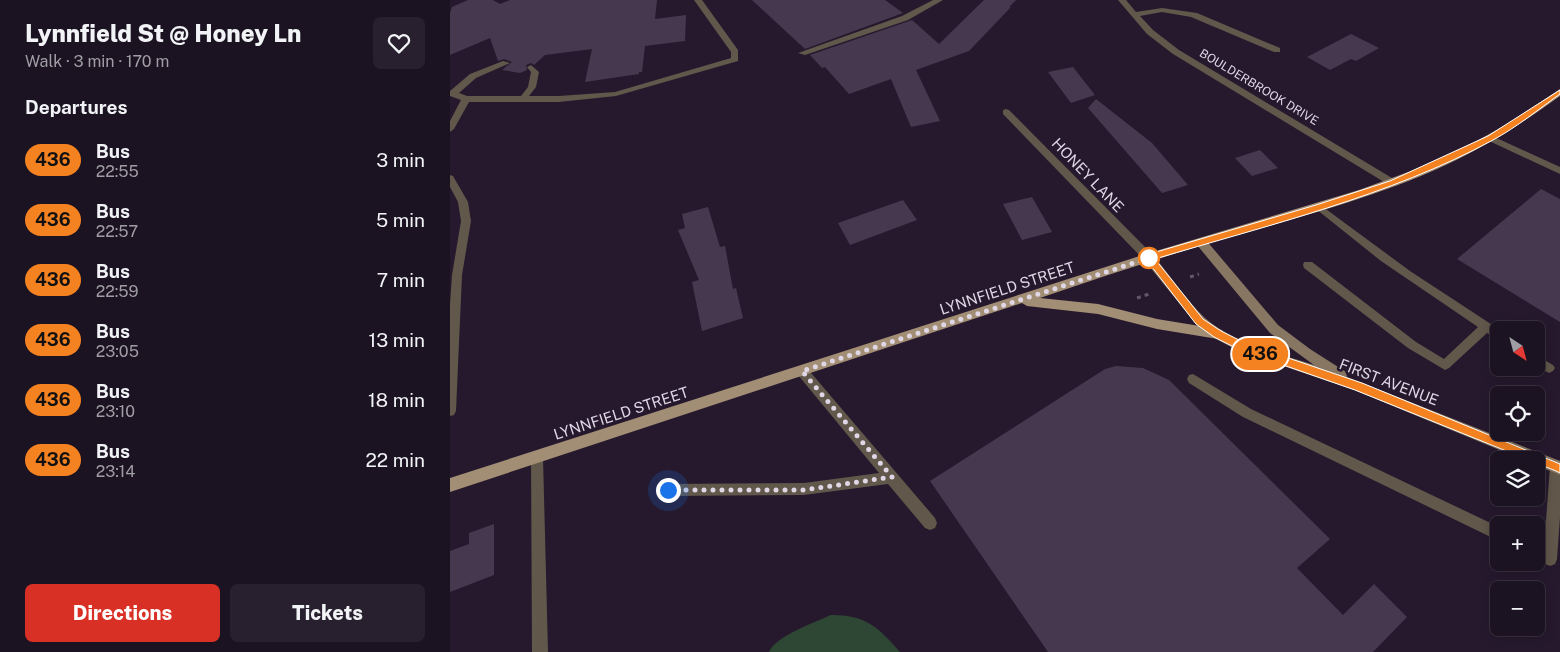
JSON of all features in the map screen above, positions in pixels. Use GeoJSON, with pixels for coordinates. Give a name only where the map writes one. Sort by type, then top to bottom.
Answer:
{"type":"FeatureCollection","features":[{"type":"Feature","properties":{"kind":"main road","name":"LYNNFIELD STREET"},"geometry":{"type":"LineString","coordinates":[[450,485],[1149,258],[1319,207],[1393,182],[1490,138],[1560,92]]}},
{"type":"Feature","properties":{"kind":"main road"},"geometry":{"type":"LineString","coordinates":[[1022,300],[1098,309],[1157,324],[1218,334]]}},
{"type":"Feature","properties":{"kind":"street"},"geometry":{"type":"LineString","coordinates":[[802,53],[905,18],[939,0]]}},
{"type":"Feature","properties":{"kind":"street","name":"BOULDERBROOK DRIVE"},"geometry":{"type":"LineString","coordinates":[[1122,0],[1150,32],[1176,52],[1393,182]]}},
{"type":"Feature","properties":{"kind":"street"},"geometry":{"type":"LineString","coordinates":[[1136,14],[1162,10],[1194,15],[1277,50]]}},
{"type":"Feature","properties":{"kind":"street","name":"HONEY LANE"},"geometry":{"type":"LineString","coordinates":[[1006,112],[1149,258]]}},
{"type":"Feature","properties":{"kind":"street"},"geometry":{"type":"LineString","coordinates":[[1201,242],[1274,329],[1305,353],[1358,386]]}},
{"type":"Feature","properties":{"kind":"street","name":"FIRST AVENUE"},"geometry":{"type":"LineString","coordinates":[[1149,258],[1200,321],[1218,334],[1244,347],[1280,361],[1358,386],[1559,467]]}},
{"type":"Feature","properties":{"kind":"lane"},"geometry":{"type":"LineString","coordinates":[[506,63],[473,76],[452,93],[466,99],[559,99],[616,94],[735,59],[736,52],[698,0]]}},
{"type":"Feature","properties":{"kind":"lane"},"geometry":{"type":"LineString","coordinates":[[523,99],[532,87],[535,72],[531,67]]}},
{"type":"Feature","properties":{"kind":"lane"},"geometry":{"type":"LineString","coordinates":[[450,129],[466,99]]}},
{"type":"Feature","properties":{"kind":"lane"},"geometry":{"type":"LineString","coordinates":[[1490,138],[1560,171]]}},
{"type":"Feature","properties":{"kind":"lane"},"geometry":{"type":"LineString","coordinates":[[450,178],[463,202],[466,221],[457,275],[450,411]]}},
{"type":"Feature","properties":{"kind":"lane"},"geometry":{"type":"LineString","coordinates":[[450,198],[463,202]]}},
{"type":"Feature","properties":{"kind":"lane"},"geometry":{"type":"LineString","coordinates":[[1319,207],[1345,229],[1427,288],[1490,329]]}},
{"type":"Feature","properties":{"kind":"lane"},"geometry":{"type":"LineString","coordinates":[[1308,265],[1412,345],[1444,365],[1486,327]]}},
{"type":"Feature","properties":{"kind":"lane"},"geometry":{"type":"LineString","coordinates":[[1545,366],[1549,368]]}},
{"type":"Feature","properties":{"kind":"lane"},"geometry":{"type":"LineString","coordinates":[[802,371],[930,522]]}},
{"type":"Feature","properties":{"kind":"lane"},"geometry":{"type":"LineString","coordinates":[[1193,378],[1246,413],[1490,530]]}},
{"type":"Feature","properties":{"kind":"lane"},"geometry":{"type":"LineString","coordinates":[[537,457],[540,652]]}},
{"type":"Feature","properties":{"kind":"lane"},"geometry":{"type":"LineString","coordinates":[[1545,556],[1550,559],[1559,467]]}},
{"type":"Feature","properties":{"kind":"lane"},"geometry":{"type":"LineString","coordinates":[[668,490],[804,490],[892,477]]}},
{"type":"Feature","properties":{"kind":"path"},"geometry":{"type":"LineString","coordinates":[[1190,277],[1199,274]]}},
{"type":"Feature","properties":{"kind":"path"},"geometry":{"type":"LineString","coordinates":[[1135,299],[1158,291]]}},
{"type":"Feature","properties":{"kind":"green space"},"geometry":{"type":"Polygon","coordinates":[[[831,615],[853,617],[870,624],[878,629],[900,652],[769,652],[773,646],[788,635],[831,615]]]}},
{"type":"Feature","properties":{"kind":"building"},"geometry":{"type":"Polygon","coordinates":[[[468,0],[493,0],[500,4],[510,0],[657,0],[655,19],[686,15],[685,41],[645,46],[642,72],[639,72],[639,74],[585,82],[592,49],[545,55],[534,65],[531,63],[526,65],[527,70],[520,73],[502,70],[512,62],[504,59],[498,61],[490,38],[450,55],[450,13],[452,7],[468,0]]]}},
{"type":"Feature","properties":{"kind":"building"},"geometry":{"type":"Polygon","coordinates":[[[752,0],[885,0],[903,13],[805,49],[752,0]]]}},
{"type":"Feature","properties":{"kind":"building"},"geometry":{"type":"Polygon","coordinates":[[[984,0],[1016,0],[969,51],[916,70],[940,121],[911,127],[891,79],[849,94],[825,67],[822,68],[810,55],[912,20],[939,44],[984,0]]]}},
{"type":"Feature","properties":{"kind":"building"},"geometry":{"type":"Polygon","coordinates":[[[1351,34],[1379,48],[1356,61],[1351,59],[1330,70],[1307,57],[1351,34]]]}},
{"type":"Feature","properties":{"kind":"building"},"geometry":{"type":"Polygon","coordinates":[[[1073,67],[1095,95],[1071,103],[1048,72],[1073,67]]]}},
{"type":"Feature","properties":{"kind":"building"},"geometry":{"type":"Polygon","coordinates":[[[1096,99],[1152,143],[1188,185],[1162,193],[1088,108],[1096,99]]]}},
{"type":"Feature","properties":{"kind":"building"},"geometry":{"type":"Polygon","coordinates":[[[1260,150],[1278,168],[1252,176],[1235,158],[1260,150]]]}},
{"type":"Feature","properties":{"kind":"building"},"geometry":{"type":"Polygon","coordinates":[[[1541,189],[1560,199],[1560,322],[1457,259],[1541,189]]]}},
{"type":"Feature","properties":{"kind":"building"},"geometry":{"type":"Polygon","coordinates":[[[1032,197],[1052,232],[1022,240],[1003,204],[1032,197]]]}},
{"type":"Feature","properties":{"kind":"building"},"geometry":{"type":"Polygon","coordinates":[[[903,200],[917,220],[850,245],[838,223],[903,200]]]}},
{"type":"Feature","properties":{"kind":"building"},"geometry":{"type":"Polygon","coordinates":[[[708,207],[720,247],[725,246],[733,289],[736,288],[743,318],[702,331],[692,282],[699,280],[678,230],[685,228],[682,214],[708,207]]]}},
{"type":"Feature","properties":{"kind":"building"},"geometry":{"type":"Polygon","coordinates":[[[1116,366],[1143,368],[1169,380],[1330,539],[1297,568],[1343,615],[1374,584],[1407,617],[1373,652],[1048,652],[930,481],[1105,369],[1116,366]]]}},
{"type":"Feature","properties":{"kind":"building"},"geometry":{"type":"Polygon","coordinates":[[[494,524],[494,575],[450,592],[450,551],[469,544],[469,533],[494,524]]]}},
{"type":"Feature","properties":{"kind":"bus line","name":"436"},"geometry":{"type":"LineString","coordinates":[[1560,92],[1490,138],[1444,161],[1393,182],[1319,207],[1149,258],[1184,304],[1200,321],[1218,334],[1244,347],[1280,361],[1358,386],[1560,468]]}},
{"type":"Feature","properties":{"kind":"route"},"geometry":{"type":"LineString","coordinates":[[668,490],[804,490],[892,477],[802,371],[1149,258]]}}]}
